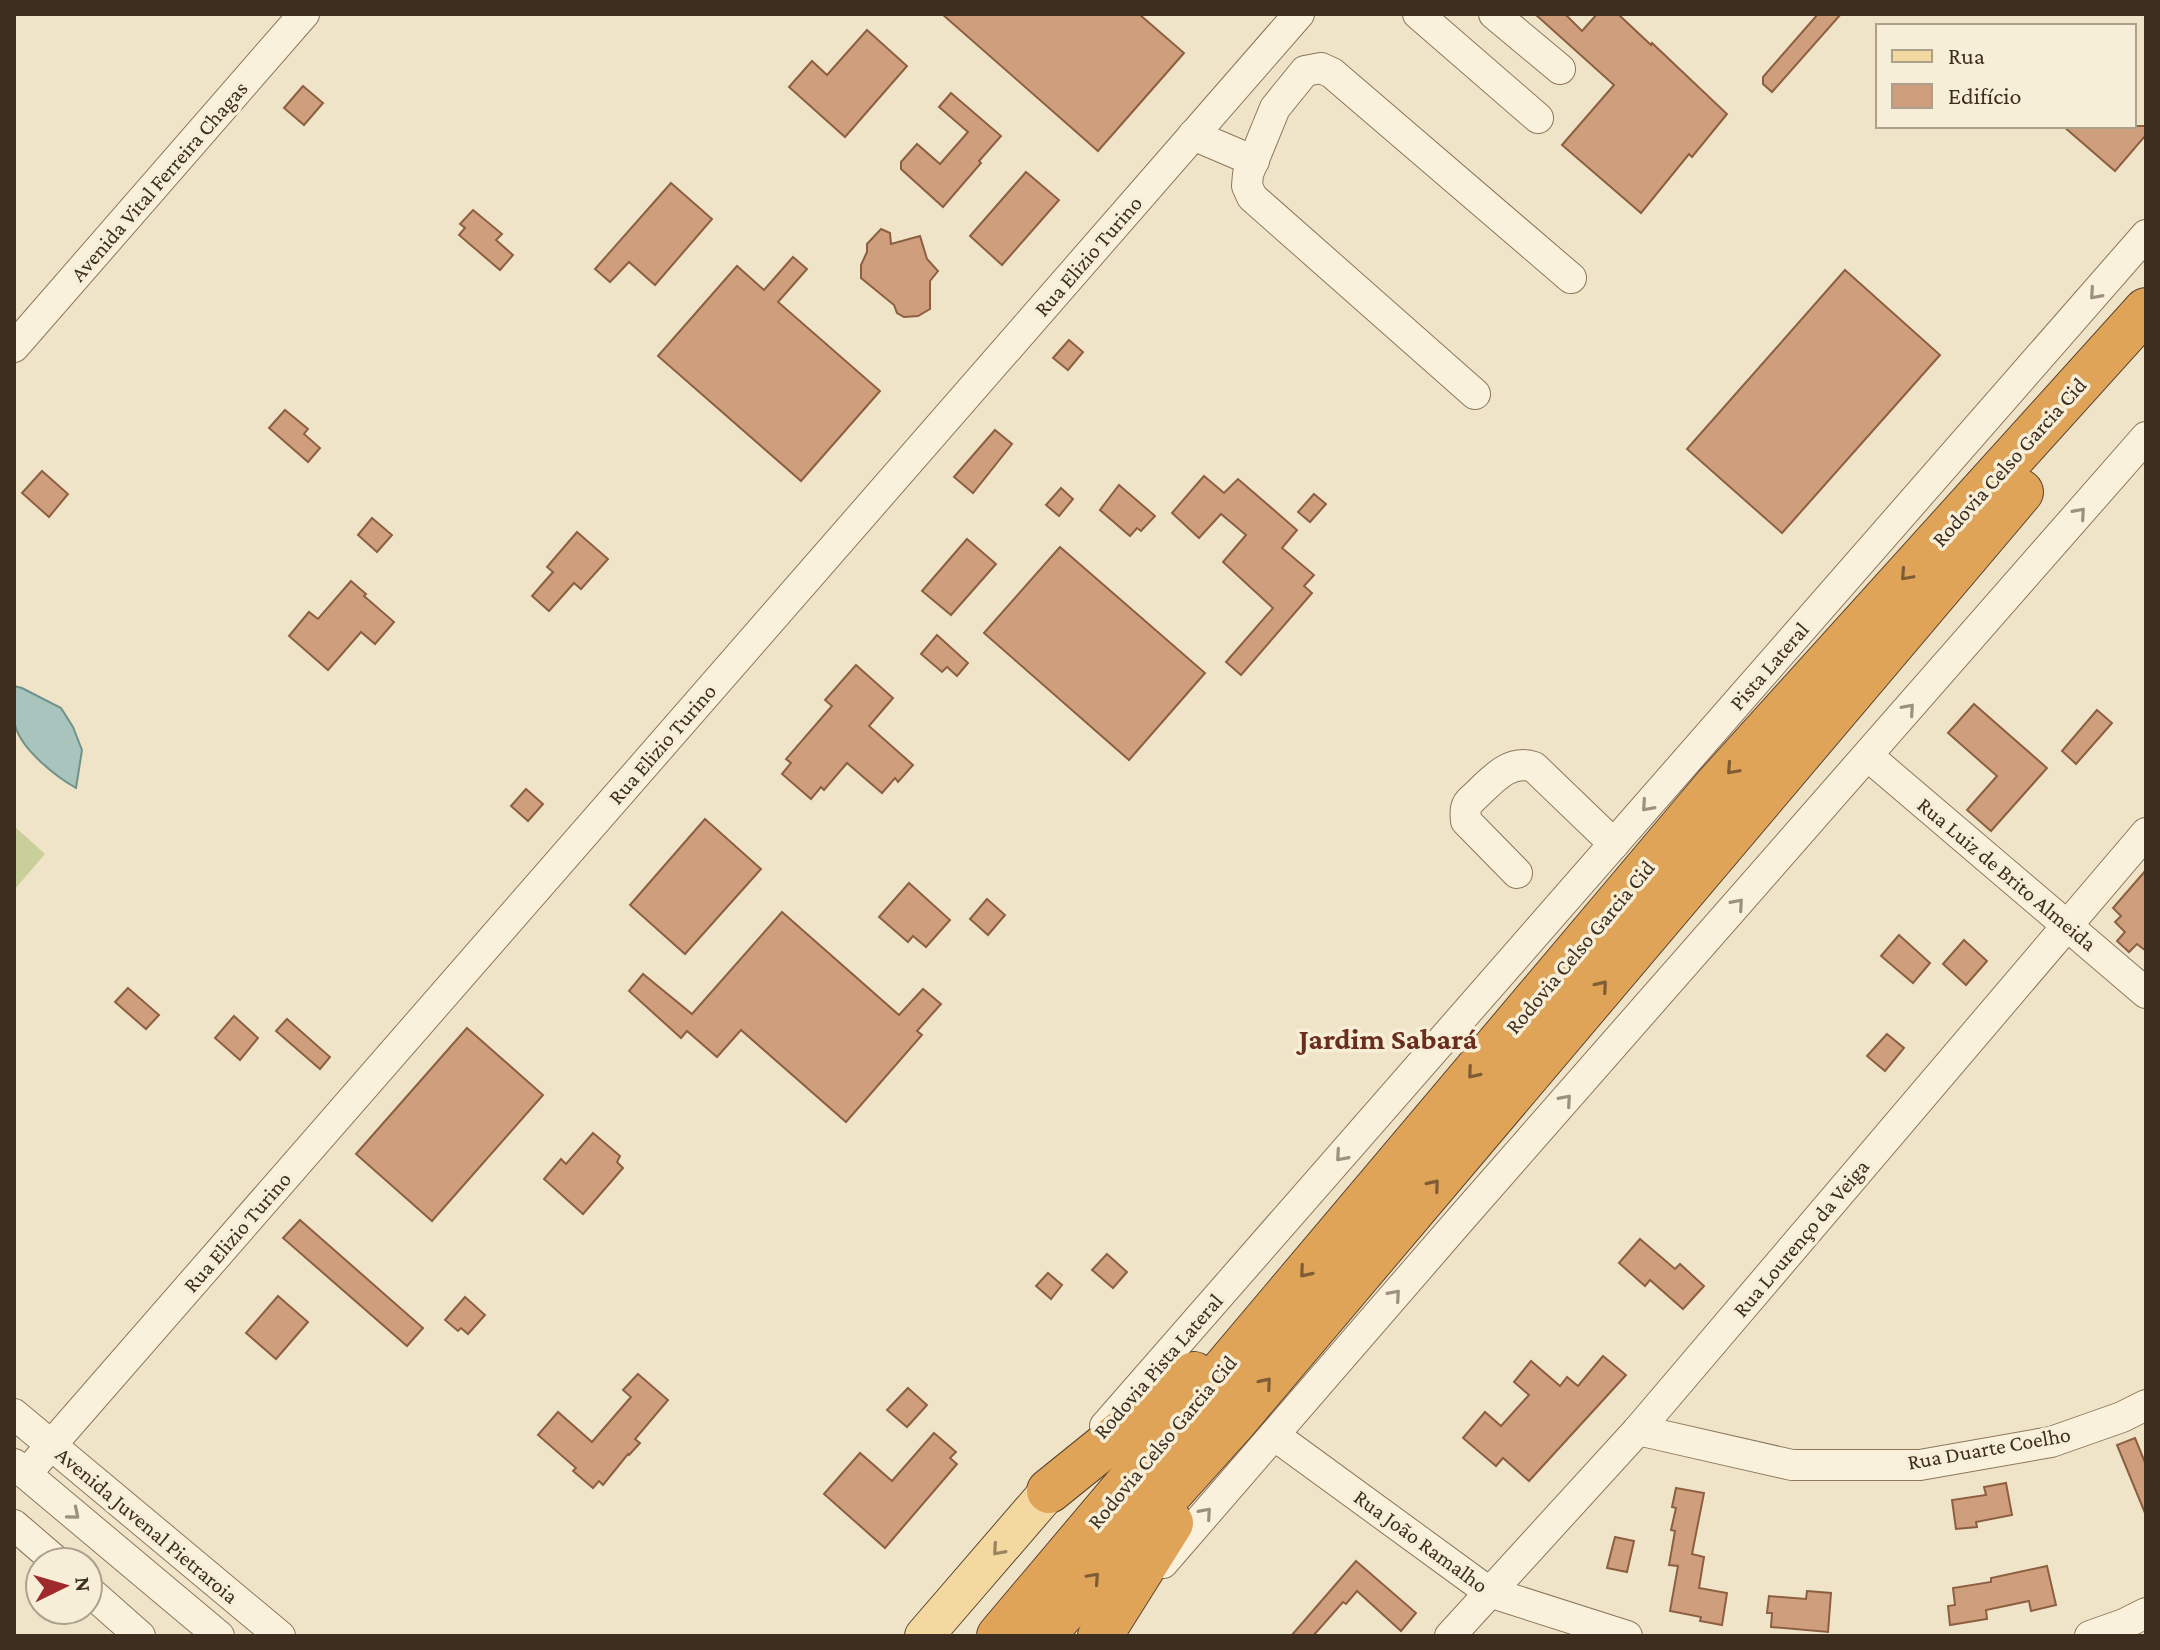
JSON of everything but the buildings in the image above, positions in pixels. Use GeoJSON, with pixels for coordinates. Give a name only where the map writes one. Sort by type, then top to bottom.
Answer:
{"type":"FeatureCollection","features":[{"type":"Feature","properties":{"kind":"highway","name":"Rodovia Celso Garcia Cid"},"geometry":{"type":"LineString","coordinates":[[999,1636],[1716,786],[2146,310]]}},
{"type":"Feature","properties":{"kind":"highway","name":"Rodovia Celso Garcia Cid"},"geometry":{"type":"LineString","coordinates":[[1042,1636],[1254,1428],[1983,536],[2146,349]]}},
{"type":"Feature","properties":{"kind":"highway"},"geometry":{"type":"LineString","coordinates":[[1049,1491],[1271,1313]]}},
{"type":"Feature","properties":{"kind":"highway"},"geometry":{"type":"LineString","coordinates":[[1100,1636],[1254,1428]]}},
{"type":"Feature","properties":{"kind":"main road","name":"Rodovia Pista Lateral"},"geometry":{"type":"LineString","coordinates":[[924,1636],[1049,1491]]}},
{"type":"Feature","properties":{"kind":"street","name":"Avenida Vital Ferreira Chagas"},"geometry":{"type":"LineString","coordinates":[[14,347],[304,14]]}},
{"type":"Feature","properties":{"kind":"street","name":"Rua Elizio Turino"},"geometry":{"type":"LineString","coordinates":[[20,1469],[51,1445],[1299,14]]}},
{"type":"Feature","properties":{"kind":"street"},"geometry":{"type":"LineString","coordinates":[[1418,14],[1538,118]]}},
{"type":"Feature","properties":{"kind":"street"},"geometry":{"type":"LineString","coordinates":[[1494,14],[1560,69]]}},
{"type":"Feature","properties":{"kind":"street"},"geometry":{"type":"LineString","coordinates":[[1475,394],[1252,197],[1247,186],[1248,174],[1275,108],[1305,71],[1321,68],[1332,73],[1571,278]]}},
{"type":"Feature","properties":{"kind":"street"},"geometry":{"type":"LineString","coordinates":[[1193,135],[1254,161]]}},
{"type":"Feature","properties":{"kind":"street","name":"Pista Lateral"},"geometry":{"type":"LineString","coordinates":[[1393,1097],[2146,235]]}},
{"type":"Feature","properties":{"kind":"street"},"geometry":{"type":"LineString","coordinates":[[1254,1428],[1459,1221],[2146,437]]}},
{"type":"Feature","properties":{"kind":"street","name":"Rua Luiz de Brito Almeida"},"geometry":{"type":"LineString","coordinates":[[1868,756],[2146,993]]}},
{"type":"Feature","properties":{"kind":"street"},"geometry":{"type":"LineString","coordinates":[[1517,873],[1466,821],[1465,812],[1472,799],[1507,768],[1518,764],[1534,767],[1614,844]]}},
{"type":"Feature","properties":{"kind":"street","name":"Rua Lourenço da Veiga"},"geometry":{"type":"LineString","coordinates":[[1450,1636],[1638,1430],[2146,833]]}},
{"type":"Feature","properties":{"kind":"street","name":"Rodovia Pista Lateral"},"geometry":{"type":"LineString","coordinates":[[1049,1491],[1393,1097]]}},
{"type":"Feature","properties":{"kind":"street","name":"Rua Duarte Coelho"},"geometry":{"type":"LineString","coordinates":[[1638,1430],[1792,1465],[1920,1465],[2051,1442],[2122,1417],[2146,1405]]}},
{"type":"Feature","properties":{"kind":"street","name":"Avenida Juvenal Pietraroia"},"geometry":{"type":"LineString","coordinates":[[14,1414],[280,1636]]}},
{"type":"Feature","properties":{"kind":"street","name":"Rua João Ramalho"},"geometry":{"type":"LineString","coordinates":[[1254,1428],[1489,1592],[1627,1636]]}},
{"type":"Feature","properties":{"kind":"street","name":"Avenida Juvenal Pietraroia"},"geometry":{"type":"LineString","coordinates":[[20,1469],[219,1636]]}},
{"type":"Feature","properties":{"kind":"street"},"geometry":{"type":"LineString","coordinates":[[14,1525],[38,1546]]}},
{"type":"Feature","properties":{"kind":"street"},"geometry":{"type":"LineString","coordinates":[[104,1604],[140,1636]]}},
{"type":"Feature","properties":{"kind":"street"},"geometry":{"type":"LineString","coordinates":[[2090,1636],[2146,1613]]}},
{"type":"Feature","properties":{"kind":"green space"},"geometry":{"type":"Polygon","coordinates":[[[14,826],[45,854],[14,890],[14,826]]]}},
{"type":"Feature","properties":{"kind":"water"},"geometry":{"type":"Polygon","coordinates":[[[14,686],[61,708],[73,727],[82,750],[76,788],[40,761],[18,734],[14,716],[14,686]]]}},
{"type":"Feature","properties":{"kind":"district","name":"Jardim Sabará"},"geometry":{"type":"Point","coordinates":[1388,1038]}}]}
